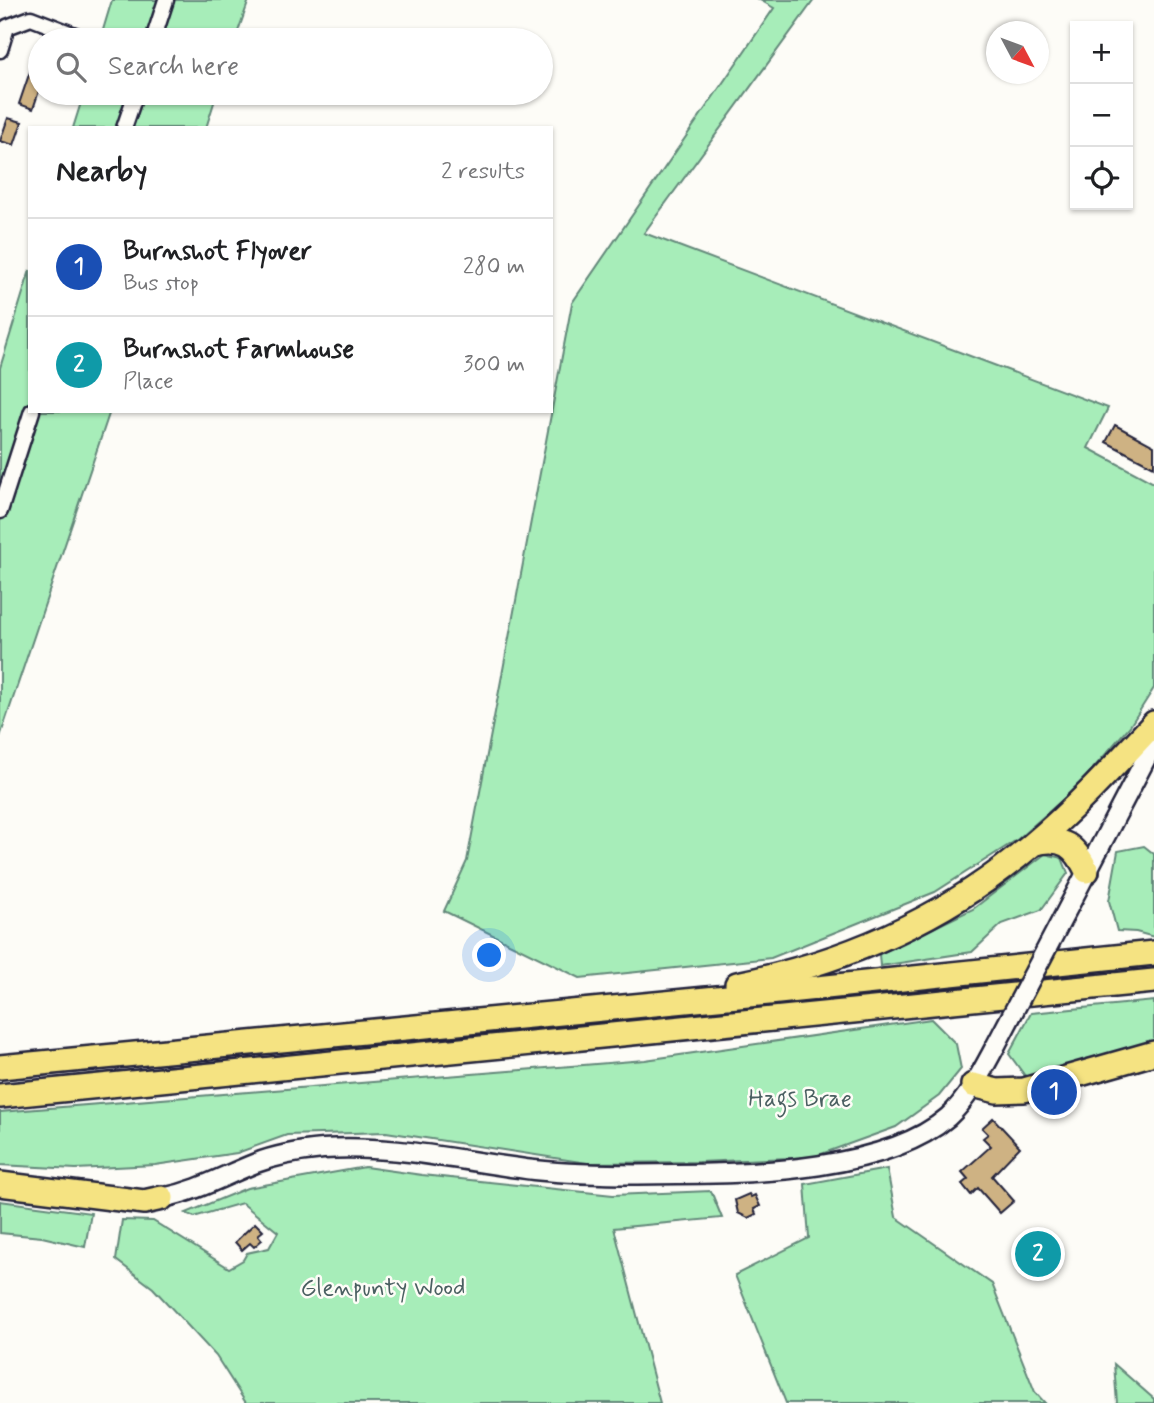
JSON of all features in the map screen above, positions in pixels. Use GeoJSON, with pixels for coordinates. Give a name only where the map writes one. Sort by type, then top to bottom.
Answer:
{"type":"FeatureCollection","features":[{"type":"Feature","properties":{"kind":"main road"},"geometry":{"type":"LineString","coordinates":[[634,1005],[763,979],[880,941],[924,920],[967,894],[1035,843],[1090,792],[1154,723]]}},
{"type":"Feature","properties":{"kind":"main road"},"geometry":{"type":"LineString","coordinates":[[1035,843],[1050,839],[1070,846],[1081,857],[1087,871]]}},
{"type":"Feature","properties":{"kind":"main road"},"geometry":{"type":"LineString","coordinates":[[0,1068],[1154,953]]}},
{"type":"Feature","properties":{"kind":"main road"},"geometry":{"type":"LineString","coordinates":[[0,1096],[1154,981]]}},
{"type":"Feature","properties":{"kind":"main road"},"geometry":{"type":"LineString","coordinates":[[973,1085],[997,1091],[1024,1090],[1154,1053]]}},
{"type":"Feature","properties":{"kind":"main road"},"geometry":{"type":"LineString","coordinates":[[0,1184],[144,1202],[162,1198]]}},
{"type":"Feature","properties":{"kind":"street"},"geometry":{"type":"LineString","coordinates":[[157,28],[166,0]]}},
{"type":"Feature","properties":{"kind":"street"},"geometry":{"type":"LineString","coordinates":[[0,50],[7,27],[31,18],[57,28]]}},
{"type":"Feature","properties":{"kind":"street"},"geometry":{"type":"LineString","coordinates":[[125,126],[132,105]]}},
{"type":"Feature","properties":{"kind":"street"},"geometry":{"type":"LineString","coordinates":[[0,511],[31,413]]}},
{"type":"Feature","properties":{"kind":"street"},"geometry":{"type":"LineString","coordinates":[[162,1198],[190,1193],[259,1162],[290,1153],[324,1149],[386,1151],[534,1170],[604,1175],[748,1174],[850,1159],[909,1140],[947,1118],[973,1085],[1154,743]]}},
{"type":"Feature","properties":{"kind":"green space"},"geometry":{"type":"Polygon","coordinates":[[[112,0],[249,0],[239,28],[104,28],[112,0]]]}},
{"type":"Feature","properties":{"kind":"green space"},"geometry":{"type":"Polygon","coordinates":[[[760,0],[814,0],[644,233],[1108,408],[1088,448],[1154,483],[1154,688],[1130,726],[1077,787],[1018,839],[935,892],[771,958],[580,978],[444,911],[467,861],[572,303],[774,8],[760,0]]]}},
{"type":"Feature","properties":{"kind":"green space"},"geometry":{"type":"Polygon","coordinates":[[[80,105],[213,105],[207,126],[74,126],[80,105]]]}},
{"type":"Feature","properties":{"kind":"green space"},"geometry":{"type":"Polygon","coordinates":[[[28,277],[28,413],[109,413],[0,737],[0,368],[28,277]]]}},
{"type":"Feature","properties":{"kind":"green space"},"geometry":{"type":"Polygon","coordinates":[[[1144,846],[1154,854],[1154,937],[1117,931],[1109,901],[1118,851],[1144,846]]]}},
{"type":"Feature","properties":{"kind":"green space"},"geometry":{"type":"Polygon","coordinates":[[[1045,854],[1062,858],[1068,873],[1041,910],[1002,924],[972,952],[880,966],[879,954],[973,909],[1045,854]]]}},
{"type":"Feature","properties":{"kind":"green space"},"geometry":{"type":"Polygon","coordinates":[[[1154,1001],[1154,1045],[1028,1080],[1009,1054],[1031,1013],[1154,1001]]]}},
{"type":"Feature","properties":{"kind":"green space","name":"Hags Brae"},"geometry":{"type":"Polygon","coordinates":[[[931,1019],[956,1044],[961,1069],[939,1096],[896,1127],[813,1157],[587,1163],[386,1132],[287,1135],[237,1153],[155,1165],[76,1169],[0,1165],[0,1112],[645,1060],[931,1019]]]}},
{"type":"Feature","properties":{"kind":"green space","name":"Glenpunty Wood"},"geometry":{"type":"Polygon","coordinates":[[[365,1167],[613,1195],[711,1191],[722,1218],[614,1228],[660,1403],[246,1403],[216,1356],[153,1288],[116,1260],[122,1220],[153,1221],[229,1268],[243,1260],[247,1253],[269,1248],[278,1232],[242,1203],[194,1217],[186,1213],[247,1188],[365,1167]]]}},
{"type":"Feature","properties":{"kind":"green space"},"geometry":{"type":"Polygon","coordinates":[[[887,1169],[896,1217],[992,1284],[1035,1392],[1045,1403],[786,1403],[735,1275],[809,1238],[805,1184],[887,1169]]]}},
{"type":"Feature","properties":{"kind":"green space"},"geometry":{"type":"Polygon","coordinates":[[[0,1201],[91,1213],[85,1247],[42,1237],[0,1233],[0,1201]]]}},
{"type":"Feature","properties":{"kind":"green space"},"geometry":{"type":"Polygon","coordinates":[[[1114,1364],[1154,1399],[1154,1403],[1117,1403],[1114,1364]]]}},
{"type":"Feature","properties":{"kind":"building"},"geometry":{"type":"Polygon","coordinates":[[[28,77],[28,105],[34,105],[33,109],[19,104],[28,77]]]}},
{"type":"Feature","properties":{"kind":"building"},"geometry":{"type":"Polygon","coordinates":[[[8,118],[22,122],[14,145],[0,141],[8,118]]]}},
{"type":"Feature","properties":{"kind":"building"},"geometry":{"type":"Polygon","coordinates":[[[1115,425],[1154,446],[1154,467],[1106,442],[1115,425]]]}},
{"type":"Feature","properties":{"kind":"building"},"geometry":{"type":"Polygon","coordinates":[[[993,1118],[1020,1147],[992,1176],[1014,1201],[1000,1213],[978,1188],[971,1195],[962,1184],[968,1179],[962,1172],[991,1146],[983,1138],[988,1134],[982,1128],[993,1118]]]}},
{"type":"Feature","properties":{"kind":"building"},"geometry":{"type":"Polygon","coordinates":[[[749,1194],[751,1197],[755,1195],[760,1206],[754,1209],[756,1214],[748,1218],[738,1213],[735,1200],[749,1194]]]}},
{"type":"Feature","properties":{"kind":"building"},"geometry":{"type":"Polygon","coordinates":[[[255,1223],[263,1231],[258,1235],[262,1240],[254,1247],[250,1243],[242,1250],[235,1242],[255,1223]]]}},
{"type":"Feature","properties":{"kind":"building"},"geometry":{"type":"Polygon","coordinates":[[[1040,1234],[1056,1251],[1041,1264],[1036,1257],[1031,1262],[1021,1251],[1040,1234]]]}},
{"type":"Feature","properties":{"kind":"place","name":"Burnshot Flyover"},"geometry":{"type":"Point","coordinates":[1054,1092]}},
{"type":"Feature","properties":{"kind":"place","name":"Burnshot Farmhouse"},"geometry":{"type":"Point","coordinates":[1038,1254]}}]}
